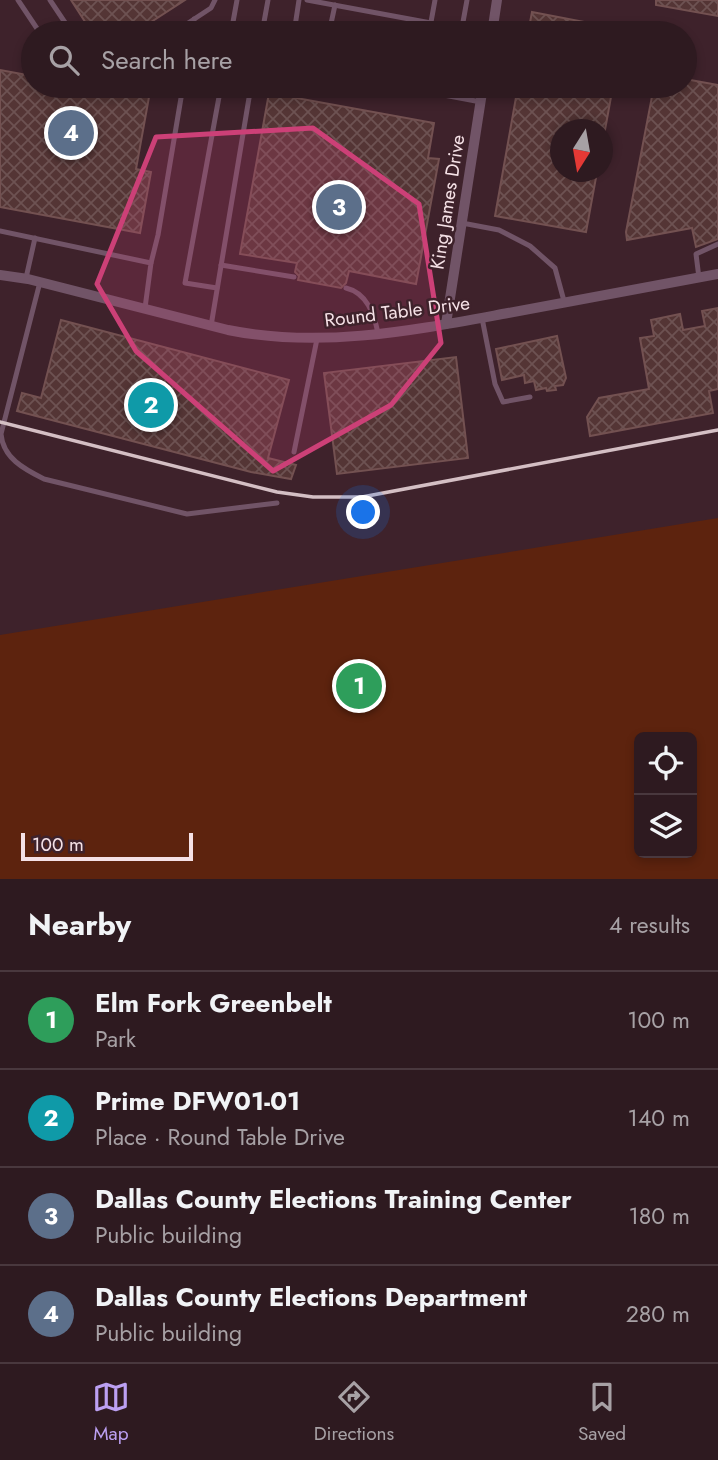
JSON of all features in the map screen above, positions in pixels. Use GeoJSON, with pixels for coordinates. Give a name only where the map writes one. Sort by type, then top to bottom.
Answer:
{"type":"FeatureCollection","features":[{"type":"Feature","properties":{"kind":"street"},"geometry":{"type":"LineString","coordinates":[[494,21],[497,0]]}},
{"type":"Feature","properties":{"kind":"street","name":"King James Drive"},"geometry":{"type":"LineString","coordinates":[[446,324],[482,98]]}},
{"type":"Feature","properties":{"kind":"street","name":"Round Table Drive"},"geometry":{"type":"LineString","coordinates":[[0,275],[26,278],[211,326],[255,335],[317,340],[446,324],[718,274]]}},
{"type":"Feature","properties":{"kind":"lane"},"geometry":{"type":"LineString","coordinates":[[18,0],[32,21]]}},
{"type":"Feature","properties":{"kind":"lane"},"geometry":{"type":"LineString","coordinates":[[50,0],[64,21]]}},
{"type":"Feature","properties":{"kind":"lane"},"geometry":{"type":"LineString","coordinates":[[191,21],[211,8],[215,0]]}},
{"type":"Feature","properties":{"kind":"lane"},"geometry":{"type":"LineString","coordinates":[[233,21],[237,0]]}},
{"type":"Feature","properties":{"kind":"lane"},"geometry":{"type":"LineString","coordinates":[[264,21],[268,0]]}},
{"type":"Feature","properties":{"kind":"lane"},"geometry":{"type":"LineString","coordinates":[[296,21],[299,0]]}},
{"type":"Feature","properties":{"kind":"lane"},"geometry":{"type":"LineString","coordinates":[[307,0],[420,21]]}},
{"type":"Feature","properties":{"kind":"lane"},"geometry":{"type":"LineString","coordinates":[[431,21],[435,0]]}},
{"type":"Feature","properties":{"kind":"lane"},"geometry":{"type":"LineString","coordinates":[[463,21],[467,0]]}},
{"type":"Feature","properties":{"kind":"lane"},"geometry":{"type":"LineString","coordinates":[[332,21],[335,5]]}},
{"type":"Feature","properties":{"kind":"lane"},"geometry":{"type":"LineString","coordinates":[[145,309],[181,98]]}},
{"type":"Feature","properties":{"kind":"lane"},"geometry":{"type":"LineString","coordinates":[[218,288],[185,283],[219,98]]}},
{"type":"Feature","properties":{"kind":"lane"},"geometry":{"type":"LineString","coordinates":[[211,326],[249,98]]}},
{"type":"Feature","properties":{"kind":"lane"},"geometry":{"type":"LineString","coordinates":[[463,98],[481,102]]}},
{"type":"Feature","properties":{"kind":"lane"},"geometry":{"type":"LineString","coordinates":[[462,223],[499,230],[530,246],[555,268],[564,302]]}},
{"type":"Feature","properties":{"kind":"lane"},"geometry":{"type":"LineString","coordinates":[[0,231],[151,262]]}},
{"type":"Feature","properties":{"kind":"lane"},"geometry":{"type":"LineString","coordinates":[[26,278],[35,238]]}},
{"type":"Feature","properties":{"kind":"lane"},"geometry":{"type":"LineString","coordinates":[[699,278],[696,254],[718,244]]}},
{"type":"Feature","properties":{"kind":"lane"},"geometry":{"type":"LineString","coordinates":[[221,265],[294,277]]}},
{"type":"Feature","properties":{"kind":"lane"},"geometry":{"type":"LineString","coordinates":[[40,282],[1,434],[10,457],[22,468],[44,479],[187,514],[277,503]]}},
{"type":"Feature","properties":{"kind":"lane"},"geometry":{"type":"LineString","coordinates":[[345,288],[354,290],[366,300],[374,316],[378,334]]}},
{"type":"Feature","properties":{"kind":"lane"},"geometry":{"type":"LineString","coordinates":[[482,318],[495,384],[503,402],[530,397]]}},
{"type":"Feature","properties":{"kind":"lane"},"geometry":{"type":"LineString","coordinates":[[294,452],[317,340]]}},
{"type":"Feature","properties":{"kind":"highlighted area"},"geometry":{"type":"Polygon","coordinates":[[[313,128],[419,204],[441,343],[391,405],[273,471],[136,351],[97,284],[156,137],[313,128]]]}},
{"type":"Feature","properties":{"kind":"shaded area"},"geometry":{"type":"Polygon","coordinates":[[[718,518],[718,879],[0,879],[0,635],[718,518]]]}},
{"type":"Feature","properties":{"kind":"building"},"geometry":{"type":"Polygon","coordinates":[[[71,0],[185,0],[153,21],[84,21],[71,0]]]}},
{"type":"Feature","properties":{"kind":"building"},"geometry":{"type":"Polygon","coordinates":[[[656,0],[718,0],[718,16],[656,5],[656,0]]]}},
{"type":"Feature","properties":{"kind":"building"},"geometry":{"type":"Polygon","coordinates":[[[532,12],[579,21],[530,21],[532,12]]]}},
{"type":"Feature","properties":{"kind":"building"},"geometry":{"type":"Polygon","coordinates":[[[0,70],[21,74],[21,98],[149,98],[136,169],[151,172],[140,233],[0,207],[0,70]]]}},
{"type":"Feature","properties":{"kind":"building"},"geometry":{"type":"Polygon","coordinates":[[[697,81],[718,85],[718,239],[696,247],[692,228],[627,240],[626,232],[652,98],[697,98],[697,81]]]}},
{"type":"Feature","properties":{"kind":"building"},"geometry":{"type":"Polygon","coordinates":[[[268,98],[296,98],[434,123],[428,158],[439,159],[416,284],[349,271],[346,283],[341,288],[298,280],[299,276],[295,272],[297,263],[240,254],[268,98]]]}},
{"type":"Feature","properties":{"kind":"building"},"geometry":{"type":"Polygon","coordinates":[[[516,98],[611,98],[607,119],[550,119],[550,182],[595,182],[586,232],[495,216],[516,98]]]}},
{"type":"Feature","properties":{"kind":"building"},"geometry":{"type":"Polygon","coordinates":[[[718,308],[718,389],[709,391],[713,413],[590,436],[587,417],[599,398],[649,389],[640,338],[654,336],[651,320],[680,314],[683,330],[705,326],[702,311],[718,308]]]}},
{"type":"Feature","properties":{"kind":"building"},"geometry":{"type":"Polygon","coordinates":[[[61,320],[289,380],[268,458],[296,465],[291,479],[251,472],[17,411],[22,393],[41,398],[61,320]]]}},
{"type":"Feature","properties":{"kind":"building"},"geometry":{"type":"Polygon","coordinates":[[[557,336],[566,378],[563,385],[555,386],[556,390],[547,391],[546,388],[536,390],[534,381],[525,383],[524,375],[502,380],[496,349],[557,336]]]}},
{"type":"Feature","properties":{"kind":"building"},"geometry":{"type":"Polygon","coordinates":[[[456,357],[468,458],[337,474],[324,373],[456,357]]]}},
{"type":"Feature","properties":{"kind":"railway"},"geometry":{"type":"LineString","coordinates":[[0,422],[277,492],[313,497],[362,497],[718,430]]}},
{"type":"Feature","properties":{"kind":"place","name":"Dallas County Elections Department"},"geometry":{"type":"Point","coordinates":[71,133]}},
{"type":"Feature","properties":{"kind":"place","name":"Dallas County Elections Training Center"},"geometry":{"type":"Point","coordinates":[339,207]}},
{"type":"Feature","properties":{"kind":"place","name":"Prime DFW01-01"},"geometry":{"type":"Point","coordinates":[151,405]}},
{"type":"Feature","properties":{"kind":"place","name":"Elm Fork Greenbelt"},"geometry":{"type":"Point","coordinates":[359,686]}}]}
